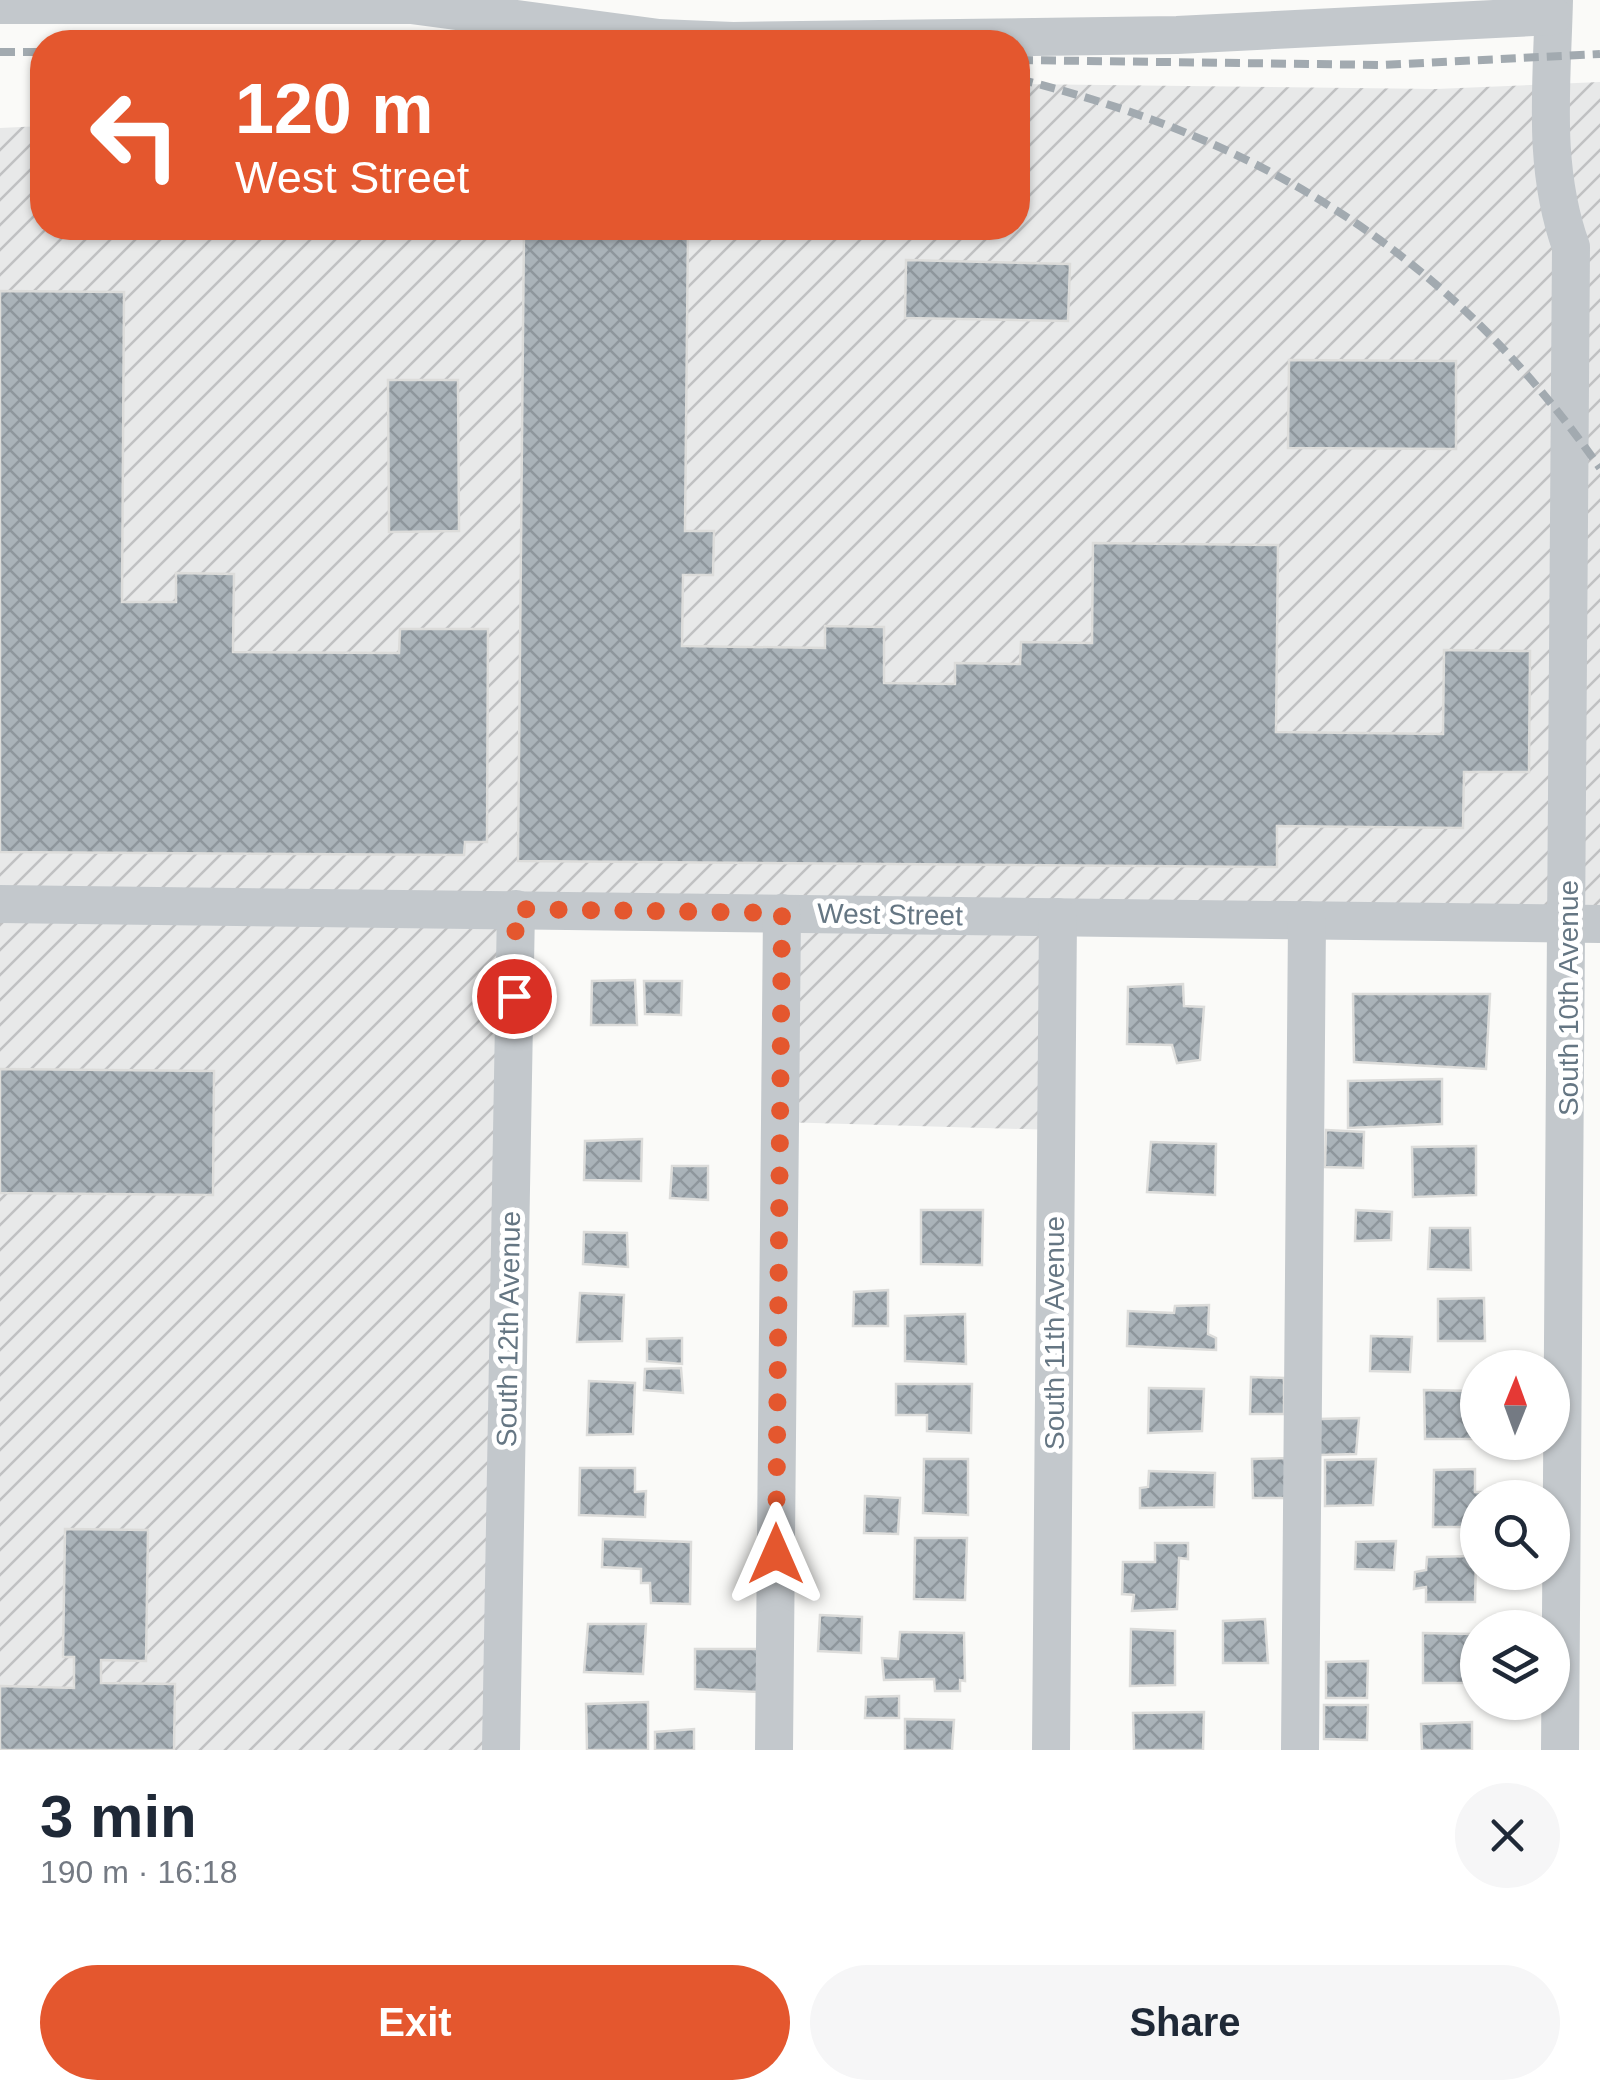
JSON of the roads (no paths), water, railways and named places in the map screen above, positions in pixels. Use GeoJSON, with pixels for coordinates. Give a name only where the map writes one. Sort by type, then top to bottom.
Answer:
{"type":"FeatureCollection","features":[{"type":"Feature","properties":{"kind":"street"},"geometry":{"type":"LineString","coordinates":[[0,5],[411,5],[599,30]]}},
{"type":"Feature","properties":{"kind":"street"},"geometry":{"type":"LineString","coordinates":[[1030,37],[1211,34],[1554,8]]}},
{"type":"Feature","properties":{"kind":"street","name":"South 10th Avenue"},"geometry":{"type":"LineString","coordinates":[[1554,8],[1549,152],[1556,206],[1585,247],[1584,923],[1560,1750]]}},
{"type":"Feature","properties":{"kind":"street","name":"West Street"},"geometry":{"type":"LineString","coordinates":[[0,904],[1584,923]]}},
{"type":"Feature","properties":{"kind":"street","name":"South 12th Avenue"},"geometry":{"type":"LineString","coordinates":[[501,1750],[516,909]]}},
{"type":"Feature","properties":{"kind":"street"},"geometry":{"type":"LineString","coordinates":[[774,1750],[782,913]]}},
{"type":"Feature","properties":{"kind":"street","name":"South 11th Avenue"},"geometry":{"type":"LineString","coordinates":[[1051,1750],[1058,916]]}},
{"type":"Feature","properties":{"kind":"street"},"geometry":{"type":"LineString","coordinates":[[1300,1750],[1307,920]]}},
{"type":"Feature","properties":{"kind":"railway"},"geometry":{"type":"LineString","coordinates":[[0,52],[30,52]]}},
{"type":"Feature","properties":{"kind":"railway"},"geometry":{"type":"LineString","coordinates":[[1030,60],[1383,65],[1600,54]]}},
{"type":"Feature","properties":{"kind":"railway"},"geometry":{"type":"LineString","coordinates":[[1030,82],[1193,136],[1272,173],[1346,217],[1416,268],[1481,326],[1542,393],[1600,468]]}}]}
